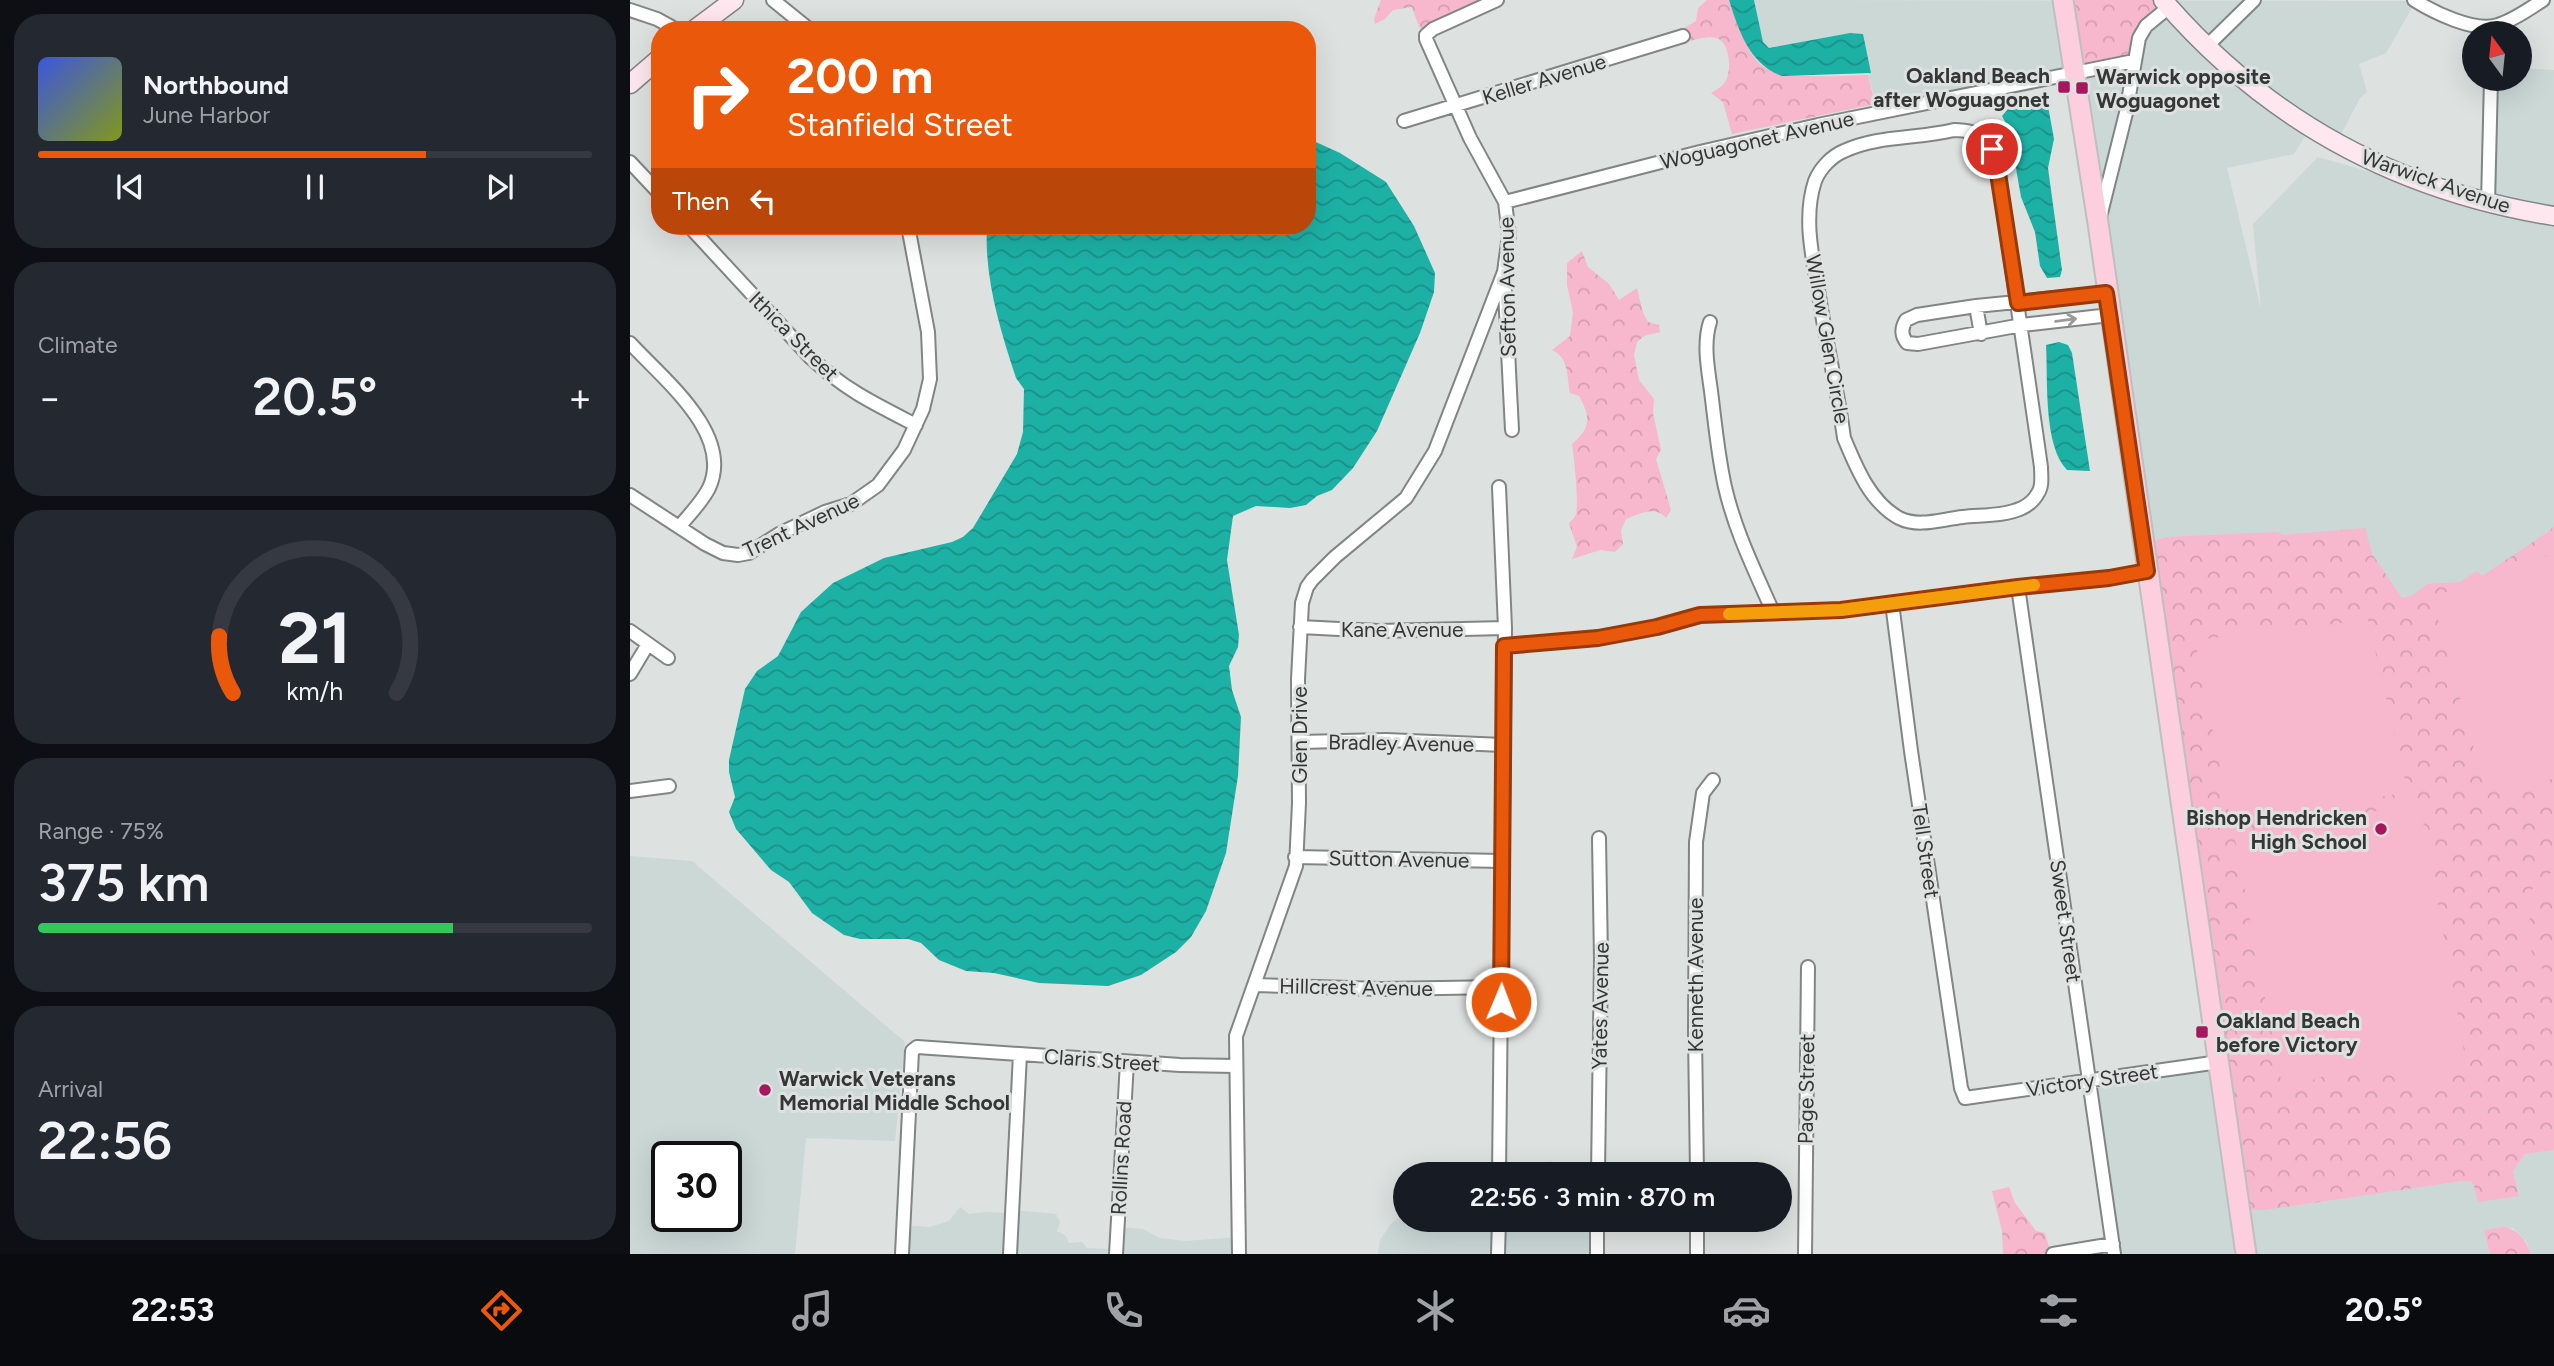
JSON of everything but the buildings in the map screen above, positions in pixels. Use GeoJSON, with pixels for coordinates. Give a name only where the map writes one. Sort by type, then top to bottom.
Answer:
{"type":"FeatureCollection","features":[{"type":"Feature","properties":{"kind":"main road"},"geometry":{"type":"LineString","coordinates":[[706,21],[734,0]]}},
{"type":"Feature","properties":{"kind":"main road"},"geometry":{"type":"LineString","coordinates":[[2063,0],[2098,223],[2109,315],[2246,1254]]}},
{"type":"Feature","properties":{"kind":"main road","name":"Warwick Avenue"},"geometry":{"type":"LineString","coordinates":[[2166,4],[2206,47],[2269,100],[2330,141],[2376,164],[2488,203],[2554,216]]}},
{"type":"Feature","properties":{"kind":"main road"},"geometry":{"type":"LineString","coordinates":[[630,84],[651,66]]}},
{"type":"Feature","properties":{"kind":"street"},"geometry":{"type":"LineString","coordinates":[[773,0],[799,21]]}},
{"type":"Feature","properties":{"kind":"street","name":"Sefton Avenue"},"geometry":{"type":"LineString","coordinates":[[1497,0],[1433,29],[1426,35],[1456,106],[1505,202],[1509,235],[1504,272],[1512,430]]}},
{"type":"Feature","properties":{"kind":"street"},"geometry":{"type":"LineString","coordinates":[[2206,47],[2254,0]]}},
{"type":"Feature","properties":{"kind":"street"},"geometry":{"type":"LineString","coordinates":[[2414,0],[2462,21]]}},
{"type":"Feature","properties":{"kind":"street"},"geometry":{"type":"LineString","coordinates":[[2508,21],[2543,0]]}},
{"type":"Feature","properties":{"kind":"street"},"geometry":{"type":"LineString","coordinates":[[2098,223],[2116,157],[2139,38],[2166,4]]}},
{"type":"Feature","properties":{"kind":"street"},"geometry":{"type":"LineString","coordinates":[[630,10],[661,21]]}},
{"type":"Feature","properties":{"kind":"street","name":"Keller Avenue"},"geometry":{"type":"LineString","coordinates":[[1404,121],[1683,36]]}},
{"type":"Feature","properties":{"kind":"street","name":"Woguagonet Avenue"},"geometry":{"type":"LineString","coordinates":[[1505,202],[1818,125],[2134,61]]}},
{"type":"Feature","properties":{"kind":"street"},"geometry":{"type":"LineString","coordinates":[[2488,203],[2491,91]]}},
{"type":"Feature","properties":{"kind":"street","name":"Willow Glen Circle"},"geometry":{"type":"LineString","coordinates":[[1954,130],[1968,130],[1981,135],[1992,149],[1997,167],[2022,325],[2041,467],[2039,493],[2023,508],[1986,515],[1921,523],[1895,516],[1866,484],[1853,463],[1844,438],[1812,253],[1810,211],[1818,174],[1839,154],[1864,144],[1954,130]]}},
{"type":"Feature","properties":{"kind":"street"},"geometry":{"type":"LineString","coordinates":[[630,162],[651,184]]}},
{"type":"Feature","properties":{"kind":"street","name":"Ithica Street"},"geometry":{"type":"LineString","coordinates":[[697,235],[794,341],[829,375],[872,405],[916,425]]}},
{"type":"Feature","properties":{"kind":"street","name":"Trent Avenue"},"geometry":{"type":"LineString","coordinates":[[630,495],[723,553],[738,555],[749,553],[779,534],[825,512],[861,499],[890,473],[916,425],[929,385],[930,351],[910,235]]}},
{"type":"Feature","properties":{"kind":"street","name":"Glen Drive"},"geometry":{"type":"LineString","coordinates":[[1239,1254],[1236,1036],[1291,886],[1296,857],[1302,603],[1312,580],[1335,557],[1406,498],[1424,472],[1435,451],[1504,272]]}},
{"type":"Feature","properties":{"kind":"street"},"geometry":{"type":"LineString","coordinates":[[2106,293],[1976,306],[1917,315],[1906,320],[1902,337],[1907,343],[1918,344],[2022,325],[2109,315]]}},
{"type":"Feature","properties":{"kind":"street"},"geometry":{"type":"LineString","coordinates":[[1976,306],[1981,334]]}},
{"type":"Feature","properties":{"kind":"street"},"geometry":{"type":"LineString","coordinates":[[1710,322],[1706,340],[1707,361],[1718,454],[1725,487],[1749,558],[1773,612]]}},
{"type":"Feature","properties":{"kind":"street"},"geometry":{"type":"LineString","coordinates":[[630,343],[691,410],[709,433],[714,449],[715,471],[708,490],[679,527]]}},
{"type":"Feature","properties":{"kind":"street"},"geometry":{"type":"LineString","coordinates":[[1499,487],[1505,628],[1499,1162]]}},
{"type":"Feature","properties":{"kind":"street"},"geometry":{"type":"LineString","coordinates":[[1504,646],[1598,638],[1657,627],[1695,615],[1841,610],[2109,578],[2147,571]]}},
{"type":"Feature","properties":{"kind":"street","name":"Sweet Street"},"geometry":{"type":"LineString","coordinates":[[2018,587],[2113,1249]]}},
{"type":"Feature","properties":{"kind":"street","name":"Tell Street"},"geometry":{"type":"LineString","coordinates":[[1892,603],[1937,930],[1961,1088],[1965,1098]]}},
{"type":"Feature","properties":{"kind":"street","name":"Kane Avenue"},"geometry":{"type":"LineString","coordinates":[[1300,627],[1378,631],[1505,628]]}},
{"type":"Feature","properties":{"kind":"street"},"geometry":{"type":"LineString","coordinates":[[630,631],[668,658]]}},
{"type":"Feature","properties":{"kind":"street"},"geometry":{"type":"LineString","coordinates":[[630,674],[648,645]]}},
{"type":"Feature","properties":{"kind":"street","name":"Bradley Avenue"},"geometry":{"type":"LineString","coordinates":[[1299,742],[1386,740],[1503,745]]}},
{"type":"Feature","properties":{"kind":"street","name":"Kenneth Avenue"},"geometry":{"type":"LineString","coordinates":[[1697,1162],[1696,842],[1703,793],[1713,780]]}},
{"type":"Feature","properties":{"kind":"street"},"geometry":{"type":"LineString","coordinates":[[630,791],[669,786]]}},
{"type":"Feature","properties":{"kind":"street","name":"Yates Avenue"},"geometry":{"type":"LineString","coordinates":[[1598,1162],[1601,959],[1599,838]]}},
{"type":"Feature","properties":{"kind":"street","name":"Sutton Avenue"},"geometry":{"type":"LineString","coordinates":[[1296,857],[1503,861]]}},
{"type":"Feature","properties":{"kind":"street","name":"Page Street"},"geometry":{"type":"LineString","coordinates":[[1805,1254],[1808,967]]}},
{"type":"Feature","properties":{"kind":"street","name":"Hillcrest Avenue"},"geometry":{"type":"LineString","coordinates":[[1254,985],[1381,989],[1501,987]]}},
{"type":"Feature","properties":{"kind":"street","name":"Claris Street"},"geometry":{"type":"LineString","coordinates":[[902,1254],[912,1051],[917,1047],[1127,1062],[1235,1066]]}},
{"type":"Feature","properties":{"kind":"street"},"geometry":{"type":"LineString","coordinates":[[1010,1254],[1020,1054]]}},
{"type":"Feature","properties":{"kind":"street","name":"Rollins Road"},"geometry":{"type":"LineString","coordinates":[[1115,1254],[1127,1062]]}},
{"type":"Feature","properties":{"kind":"street","name":"Victory Street"},"geometry":{"type":"LineString","coordinates":[[1965,1098],[2219,1062]]}},
{"type":"Feature","properties":{"kind":"street"},"geometry":{"type":"LineString","coordinates":[[1498,1254],[1499,1232]]}},
{"type":"Feature","properties":{"kind":"street"},"geometry":{"type":"LineString","coordinates":[[1597,1232],[1597,1254]]}},
{"type":"Feature","properties":{"kind":"street"},"geometry":{"type":"LineString","coordinates":[[1697,1232],[1697,1254]]}},
{"type":"Feature","properties":{"kind":"street"},"geometry":{"type":"LineString","coordinates":[[2053,1254],[2113,1249]]}},
{"type":"Feature","properties":{"kind":"shaded area","name":"Bishop Hendricken High School"},"geometry":{"type":"Polygon","coordinates":[[[1754,0],[2416,1],[2386,53],[2359,64],[2367,92],[2360,98],[2337,142],[2310,128],[2294,154],[2227,168],[2261,309],[2253,224],[2318,157],[2554,225],[2554,1123],[2163,538],[2144,542],[2076,78],[1875,111],[1868,75],[1871,73],[1850,33],[1769,48],[1763,43],[1754,0]]]}},
{"type":"Feature","properties":{"kind":"shaded area"},"geometry":{"type":"Polygon","coordinates":[[[2532,69],[2554,70],[2554,216],[2490,202],[2490,91],[2532,91],[2532,69]]]}},
{"type":"Feature","properties":{"kind":"shaded area","name":"Warwick Veterans Memorial Middle School"},"geometry":{"type":"Polygon","coordinates":[[[630,856],[692,861],[905,1042],[895,1141],[806,1138],[795,1254],[630,1254],[630,856]]]}},
{"type":"Feature","properties":{"kind":"shaded area"},"geometry":{"type":"Polygon","coordinates":[[[2217,1061],[2265,1210],[2463,1181],[2471,1181],[2474,1186],[2519,1195],[2513,1171],[2525,1154],[2554,1150],[2554,1254],[2531,1254],[2526,1241],[2513,1228],[2484,1230],[2490,1254],[2114,1254],[2091,1079],[2217,1061]]]}},
{"type":"Feature","properties":{"kind":"shaded area"},"geometry":{"type":"Polygon","coordinates":[[[960,1207],[969,1214],[1009,1213],[1013,1210],[1056,1214],[1060,1222],[1057,1231],[1066,1236],[1069,1243],[1082,1242],[1087,1248],[1113,1249],[1120,1227],[1143,1229],[1160,1238],[1185,1241],[1239,1237],[1239,1254],[901,1254],[903,1225],[930,1227],[949,1221],[960,1207]]]}},
{"type":"Feature","properties":{"kind":"shaded area"},"geometry":{"type":"Polygon","coordinates":[[[1393,1222],[1393,1232],[1597,1232],[1596,1254],[1378,1254],[1380,1240],[1393,1222]]]}},
{"type":"Feature","properties":{"kind":"green space"},"geometry":{"type":"Polygon","coordinates":[[[1381,0],[1495,0],[1428,31],[1419,27],[1412,7],[1393,10],[1385,19],[1375,24],[1374,19],[1381,0]]]}},
{"type":"Feature","properties":{"kind":"green space"},"geometry":{"type":"Polygon","coordinates":[[[1707,0],[1729,0],[1747,46],[1756,60],[1765,67],[1792,75],[1868,75],[1875,104],[1732,134],[1723,102],[1711,93],[1724,84],[1729,72],[1728,53],[1723,42],[1712,37],[1690,41],[1683,36],[1664,43],[1675,32],[1696,21],[1698,8],[1707,0]]]}},
{"type":"Feature","properties":{"kind":"green space"},"geometry":{"type":"Polygon","coordinates":[[[2066,0],[2163,0],[2135,57],[2076,73],[2066,0]]]}},
{"type":"Feature","properties":{"kind":"green space"},"geometry":{"type":"Polygon","coordinates":[[[1582,251],[1588,267],[1609,284],[1619,300],[1637,288],[1648,322],[1659,325],[1660,332],[1644,336],[1637,342],[1634,355],[1639,380],[1654,399],[1653,413],[1661,450],[1656,459],[1671,510],[1666,518],[1652,511],[1626,519],[1621,530],[1623,544],[1615,552],[1600,550],[1572,559],[1577,547],[1569,523],[1577,508],[1572,444],[1583,433],[1587,416],[1579,396],[1570,393],[1562,357],[1552,350],[1570,336],[1573,312],[1567,285],[1567,263],[1582,251]]]}},
{"type":"Feature","properties":{"kind":"green space","name":"Bishop Hendricken High School"},"geometry":{"type":"Polygon","coordinates":[[[2554,526],[2554,1150],[2525,1154],[2513,1171],[2519,1196],[2478,1202],[2471,1181],[2463,1181],[2265,1210],[2242,1210],[2144,543],[2167,537],[2277,532],[2284,535],[2365,528],[2372,554],[2402,598],[2413,595],[2427,584],[2460,582],[2477,571],[2482,576],[2554,526]]]}},
{"type":"Feature","properties":{"kind":"green space"},"geometry":{"type":"Polygon","coordinates":[[[2530,555],[2554,556],[2554,778],[2507,795],[2485,788],[2432,598],[2530,555]]]}},
{"type":"Feature","properties":{"kind":"green space"},"geometry":{"type":"Polygon","coordinates":[[[2368,620],[2408,792],[2231,823],[2195,640],[2368,620]]]}},
{"type":"Feature","properties":{"kind":"green space"},"geometry":{"type":"Polygon","coordinates":[[[2420,804],[2466,1062],[2420,1092],[2381,1066],[2332,1073],[2283,1091],[2234,834],[2420,804]]]}},
{"type":"Feature","properties":{"kind":"green space"},"geometry":{"type":"Polygon","coordinates":[[[2554,871],[2554,883],[2535,905],[2528,931],[2534,957],[2554,978],[2554,991],[2526,965],[2519,948],[2517,931],[2520,913],[2527,897],[2538,883],[2554,871]]]}},
{"type":"Feature","properties":{"kind":"green space"},"geometry":{"type":"Polygon","coordinates":[[[2009,1187],[2015,1203],[2036,1231],[2045,1233],[2051,1254],[2003,1254],[2002,1231],[1992,1191],[2009,1187]]]}},
{"type":"Feature","properties":{"kind":"green space"},"geometry":{"type":"Polygon","coordinates":[[[2505,1227],[2521,1237],[2531,1254],[2490,1254],[2484,1230],[2505,1227]]]}},
{"type":"Feature","properties":{"kind":"water"},"geometry":{"type":"Polygon","coordinates":[[[1729,0],[1754,0],[1763,42],[1769,48],[1850,33],[1863,34],[1871,73],[1782,76],[1771,71],[1753,55],[1747,45],[1729,0]]]}},
{"type":"Feature","properties":{"kind":"water"},"geometry":{"type":"Polygon","coordinates":[[[2042,95],[2046,95],[2054,139],[2048,168],[2062,270],[2060,277],[2047,278],[2040,266],[2035,232],[2021,197],[2009,129],[2002,116],[2008,109],[2040,103],[2042,95]]]}},
{"type":"Feature","properties":{"kind":"water"},"geometry":{"type":"Polygon","coordinates":[[[1316,142],[1340,153],[1386,182],[1414,226],[1435,273],[1434,292],[1420,333],[1377,431],[1353,468],[1332,490],[1317,496],[1306,505],[1290,508],[1256,506],[1233,516],[1227,560],[1239,635],[1238,647],[1229,666],[1232,690],[1241,717],[1238,776],[1226,853],[1206,911],[1191,937],[1176,952],[1141,975],[1108,986],[1039,983],[994,973],[966,971],[939,960],[921,943],[908,939],[860,939],[844,935],[812,913],[789,882],[771,870],[736,829],[729,812],[735,797],[729,760],[745,689],[757,671],[778,656],[801,612],[833,583],[884,558],[963,537],[973,528],[1017,454],[1023,432],[1024,389],[1016,378],[994,303],[987,235],[1316,235],[1316,142]]]}},
{"type":"Feature","properties":{"kind":"water"},"geometry":{"type":"Polygon","coordinates":[[[2059,342],[2068,345],[2072,353],[2090,471],[2067,470],[2059,459],[2050,429],[2046,345],[2059,342]]]}},
{"type":"Feature","properties":{"kind":"slow traffic"},"geometry":{"type":"LineString","coordinates":[[1729,614],[1841,610],[2034,585]]}},
{"type":"Feature","properties":{"kind":"place","name":"Oakland Beach after Woguagonet"},"geometry":{"type":"Point","coordinates":[2064,87]}},
{"type":"Feature","properties":{"kind":"place","name":"Warwick opposite Woguagonet"},"geometry":{"type":"Point","coordinates":[2082,88]}},
{"type":"Feature","properties":{"kind":"place","name":"Bishop Hendricken High School"},"geometry":{"type":"Point","coordinates":[2381,829]}},
{"type":"Feature","properties":{"kind":"place","name":"Oakland Beach before Victory"},"geometry":{"type":"Point","coordinates":[2202,1032]}},
{"type":"Feature","properties":{"kind":"place","name":"Warwick Veterans Memorial Middle School"},"geometry":{"type":"Point","coordinates":[765,1090]}},
{"type":"Feature","properties":{"kind":"route"},"geometry":{"type":"LineString","coordinates":[[1501,1002],[1504,646],[1598,638],[1657,627],[1695,615],[1841,610],[2109,578],[2147,571],[2106,293],[2018,303],[1992,149]]}}]}
